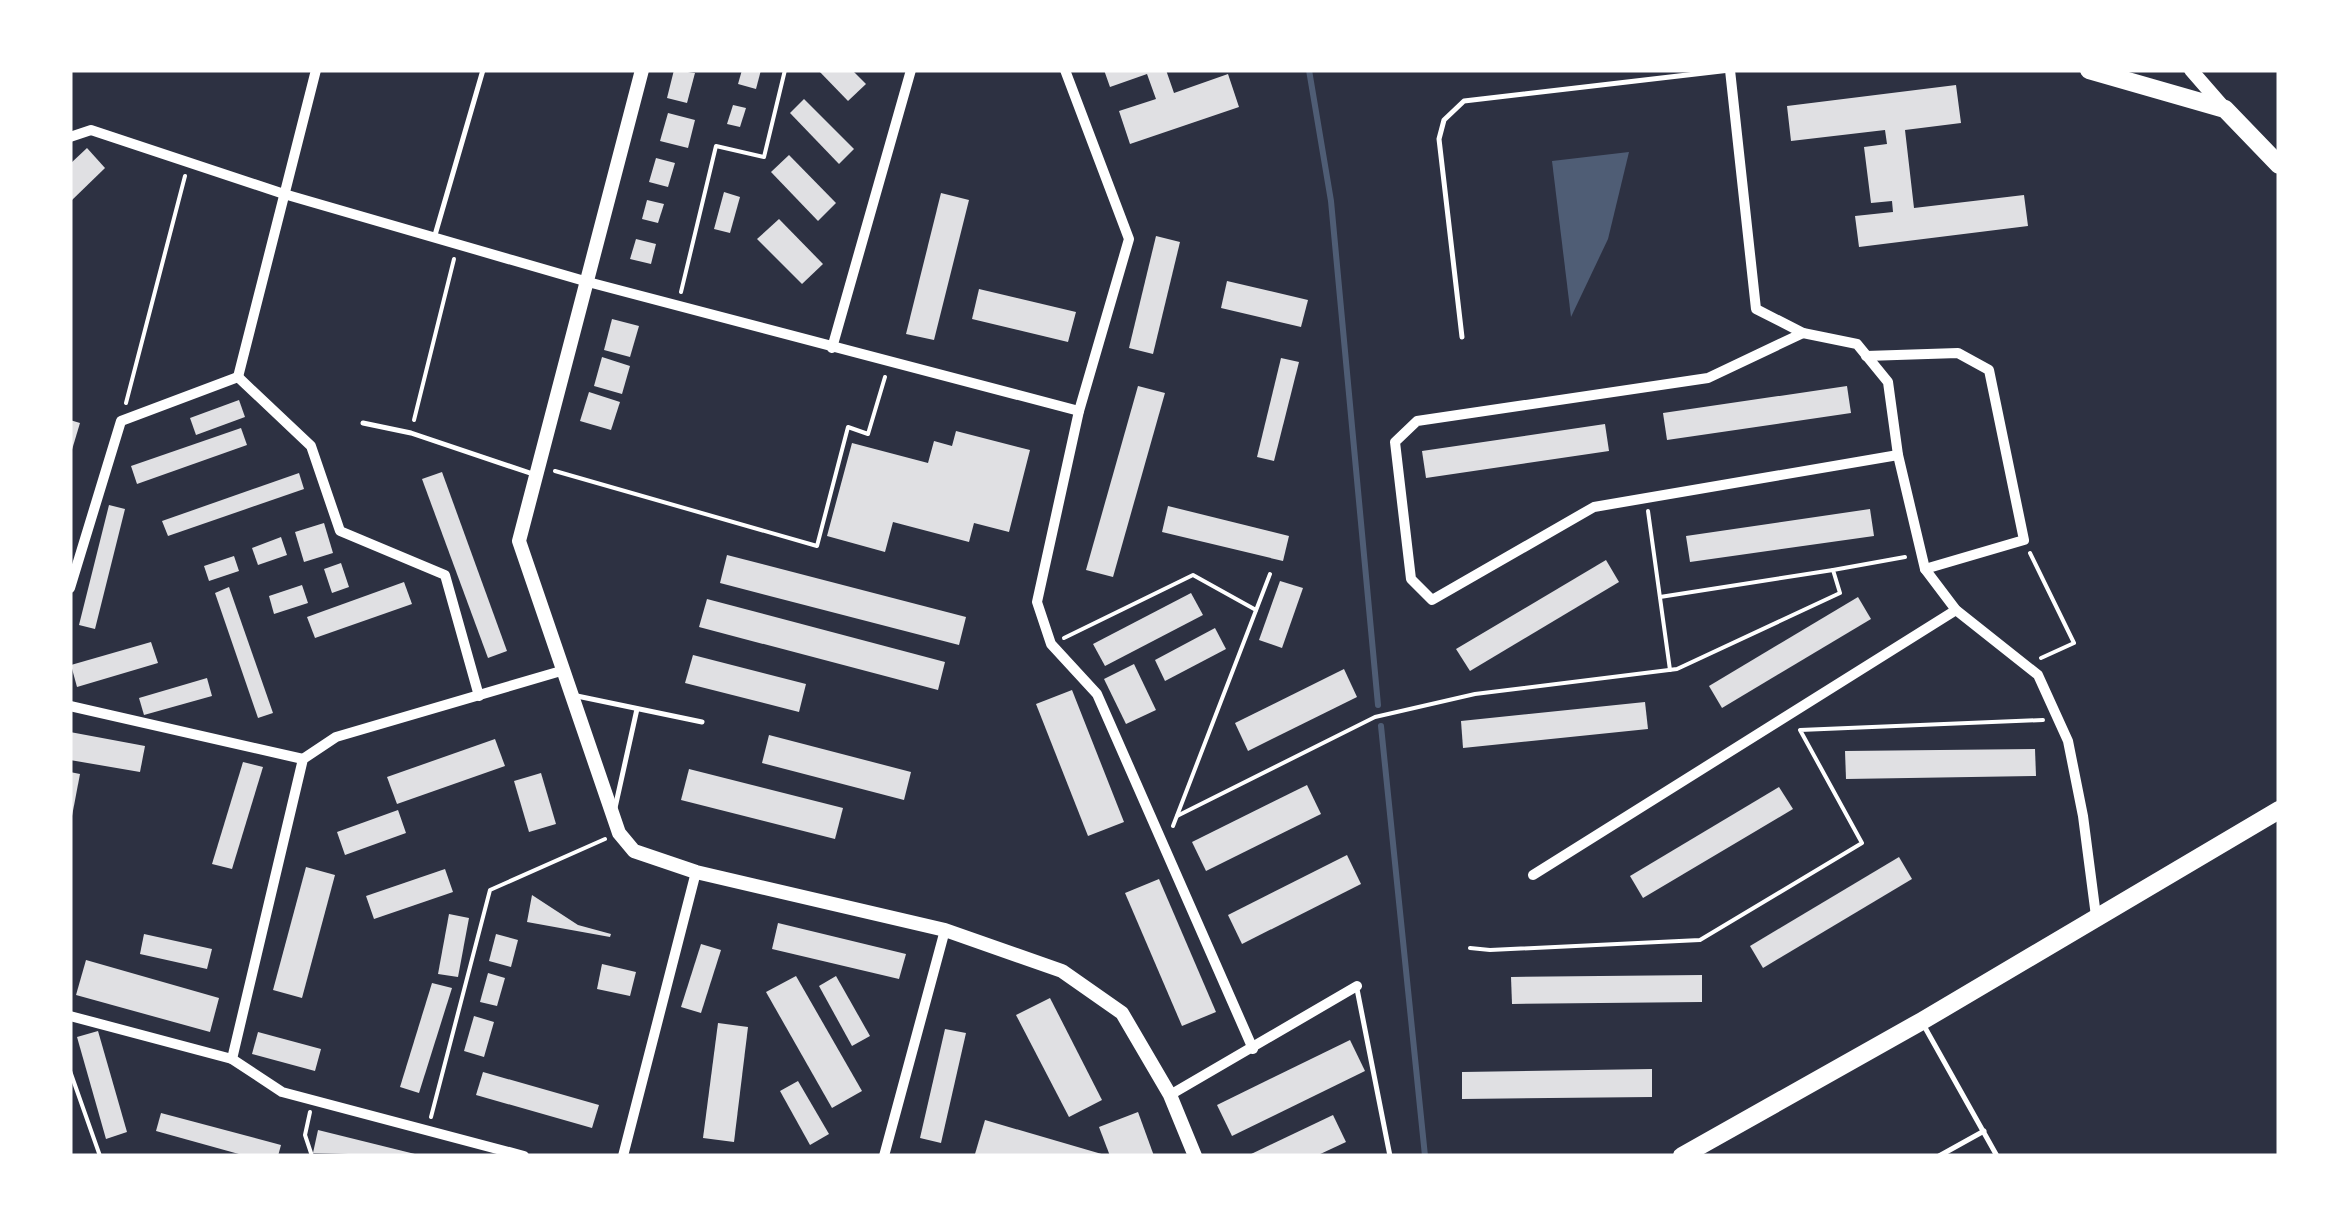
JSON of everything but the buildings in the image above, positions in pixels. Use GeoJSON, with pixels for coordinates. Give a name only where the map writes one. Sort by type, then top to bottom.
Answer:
{"type":"FeatureCollection","features":[{"type":"Feature","properties":{"kind":"main road"},"geometry":{"type":"LineString","coordinates":[[2094,71],[2225,110],[2279,165]]}},
{"type":"Feature","properties":{"kind":"main road"},"geometry":{"type":"LineString","coordinates":[[1682,1156],[1922,1022],[2279,810]]}},
{"type":"Feature","properties":{"kind":"street"},"geometry":{"type":"LineString","coordinates":[[238,377],[316,70]]}},
{"type":"Feature","properties":{"kind":"street"},"geometry":{"type":"LineString","coordinates":[[642,70],[519,540],[619,833],[634,851],[696,872],[944,930],[1062,970],[1122,1013],[1170,1095],[1195,1156]]}},
{"type":"Feature","properties":{"kind":"street"},"geometry":{"type":"LineString","coordinates":[[832,348],[911,70]]}},
{"type":"Feature","properties":{"kind":"street"},"geometry":{"type":"LineString","coordinates":[[1065,70],[1128,239],[1079,410],[1036,602],[1051,644],[1097,694],[1253,1049]]}},
{"type":"Feature","properties":{"kind":"street"},"geometry":{"type":"LineString","coordinates":[[1730,70],[1756,309],[1803,333],[1857,344],[1888,382],[1898,455],[1925,569],[1956,610],[2038,675],[2068,741],[2096,916]]}},
{"type":"Feature","properties":{"kind":"street"},"geometry":{"type":"LineString","coordinates":[[2190,70],[2225,110]]}},
{"type":"Feature","properties":{"kind":"street"},"geometry":{"type":"LineString","coordinates":[[70,137],[91,130],[284,194],[588,282],[1079,410]]}},
{"type":"Feature","properties":{"kind":"street"},"geometry":{"type":"LineString","coordinates":[[1803,333],[1708,378],[1417,421],[1395,442],[1411,579],[1432,600],[1594,507],[1898,455]]}},
{"type":"Feature","properties":{"kind":"street"},"geometry":{"type":"LineString","coordinates":[[1866,356],[1958,354],[1989,370],[2024,540],[1925,569]]}},
{"type":"Feature","properties":{"kind":"street"},"geometry":{"type":"LineString","coordinates":[[70,588],[121,421],[238,377]]}},
{"type":"Feature","properties":{"kind":"street"},"geometry":{"type":"LineString","coordinates":[[238,377],[311,446],[340,531],[444,575],[479,696]]}},
{"type":"Feature","properties":{"kind":"street"},"geometry":{"type":"LineString","coordinates":[[1533,875],[1956,610]]}},
{"type":"Feature","properties":{"kind":"street"},"geometry":{"type":"LineString","coordinates":[[232,1059],[303,759],[336,737],[562,671]]}},
{"type":"Feature","properties":{"kind":"street"},"geometry":{"type":"LineString","coordinates":[[70,706],[303,759]]}},
{"type":"Feature","properties":{"kind":"street"},"geometry":{"type":"LineString","coordinates":[[623,1156],[696,872]]}},
{"type":"Feature","properties":{"kind":"street"},"geometry":{"type":"LineString","coordinates":[[884,1156],[944,930]]}},
{"type":"Feature","properties":{"kind":"street"},"geometry":{"type":"LineString","coordinates":[[1170,1095],[1356,986]]}},
{"type":"Feature","properties":{"kind":"street"},"geometry":{"type":"LineString","coordinates":[[70,1016],[232,1059],[282,1092],[524,1156]]}},
{"type":"Feature","properties":{"kind":"lane"},"geometry":{"type":"LineString","coordinates":[[435,238],[483,70]]}},
{"type":"Feature","properties":{"kind":"lane"},"geometry":{"type":"LineString","coordinates":[[1462,337],[1439,139],[1444,120],[1454,110],[1464,101],[1730,70]]}},
{"type":"Feature","properties":{"kind":"lane"},"geometry":{"type":"LineString","coordinates":[[363,423],[411,433],[538,471]]}},
{"type":"Feature","properties":{"kind":"lane"},"geometry":{"type":"LineString","coordinates":[[570,694],[702,722]]}},
{"type":"Feature","properties":{"kind":"lane"},"geometry":{"type":"LineString","coordinates":[[613,817],[638,709]]}},
{"type":"Feature","properties":{"kind":"lane"},"geometry":{"type":"LineString","coordinates":[[1356,986],[1390,1156]]}},
{"type":"Feature","properties":{"kind":"lane"},"geometry":{"type":"LineString","coordinates":[[1922,1022],[1998,1156]]}},
{"type":"Feature","properties":{"kind":"lane"},"geometry":{"type":"LineString","coordinates":[[1939,1156],[1984,1132]]}},
{"type":"Feature","properties":{"kind":"path"},"geometry":{"type":"LineString","coordinates":[[678,306],[716,146],[764,158],[785,70]]}},
{"type":"Feature","properties":{"kind":"path"},"geometry":{"type":"LineString","coordinates":[[121,421],[189,162]]}},
{"type":"Feature","properties":{"kind":"path"},"geometry":{"type":"LineString","coordinates":[[411,433],[458,245]]}},
{"type":"Feature","properties":{"kind":"path"},"geometry":{"type":"LineString","coordinates":[[538,471],[817,546],[848,427],[868,434],[889,363]]}},
{"type":"Feature","properties":{"kind":"path"},"geometry":{"type":"LineString","coordinates":[[1646,498],[1670,670]]}},
{"type":"Feature","properties":{"kind":"path"},"geometry":{"type":"LineString","coordinates":[[2024,540],[2074,643],[2025,665]]}},
{"type":"Feature","properties":{"kind":"path"},"geometry":{"type":"LineString","coordinates":[[1660,596],[1923,554]]}},
{"type":"Feature","properties":{"kind":"path"},"geometry":{"type":"LineString","coordinates":[[1176,816],[1374,716],[1475,694],[1670,670],[1840,593],[1834,570]]}},
{"type":"Feature","properties":{"kind":"path"},"geometry":{"type":"LineString","coordinates":[[1051,644],[1193,574],[1256,610]]}},
{"type":"Feature","properties":{"kind":"path"},"geometry":{"type":"LineString","coordinates":[[1164,847],[1270,574]]}},
{"type":"Feature","properties":{"kind":"path"},"geometry":{"type":"LineString","coordinates":[[1470,948],[1700,940],[1862,843],[1800,730],[2058,719]]}},
{"type":"Feature","properties":{"kind":"path"},"geometry":{"type":"LineString","coordinates":[[428,1131],[490,890],[619,833]]}},
{"type":"Feature","properties":{"kind":"path"},"geometry":{"type":"LineString","coordinates":[[70,1071],[100,1156]]}},
{"type":"Feature","properties":{"kind":"path"},"geometry":{"type":"LineString","coordinates":[[312,1100],[305,1134],[312,1156]]}},
{"type":"Feature","properties":{"kind":"water"},"geometry":{"type":"Polygon","coordinates":[[[1629,152],[1608,239],[1571,317],[1552,161],[1629,152]]]}},
{"type":"Feature","properties":{"kind":"waterway"},"geometry":{"type":"LineString","coordinates":[[1309,70],[1331,201],[1378,705]]}},
{"type":"Feature","properties":{"kind":"waterway"},"geometry":{"type":"LineString","coordinates":[[1381,726],[1425,1156]]}}]}
